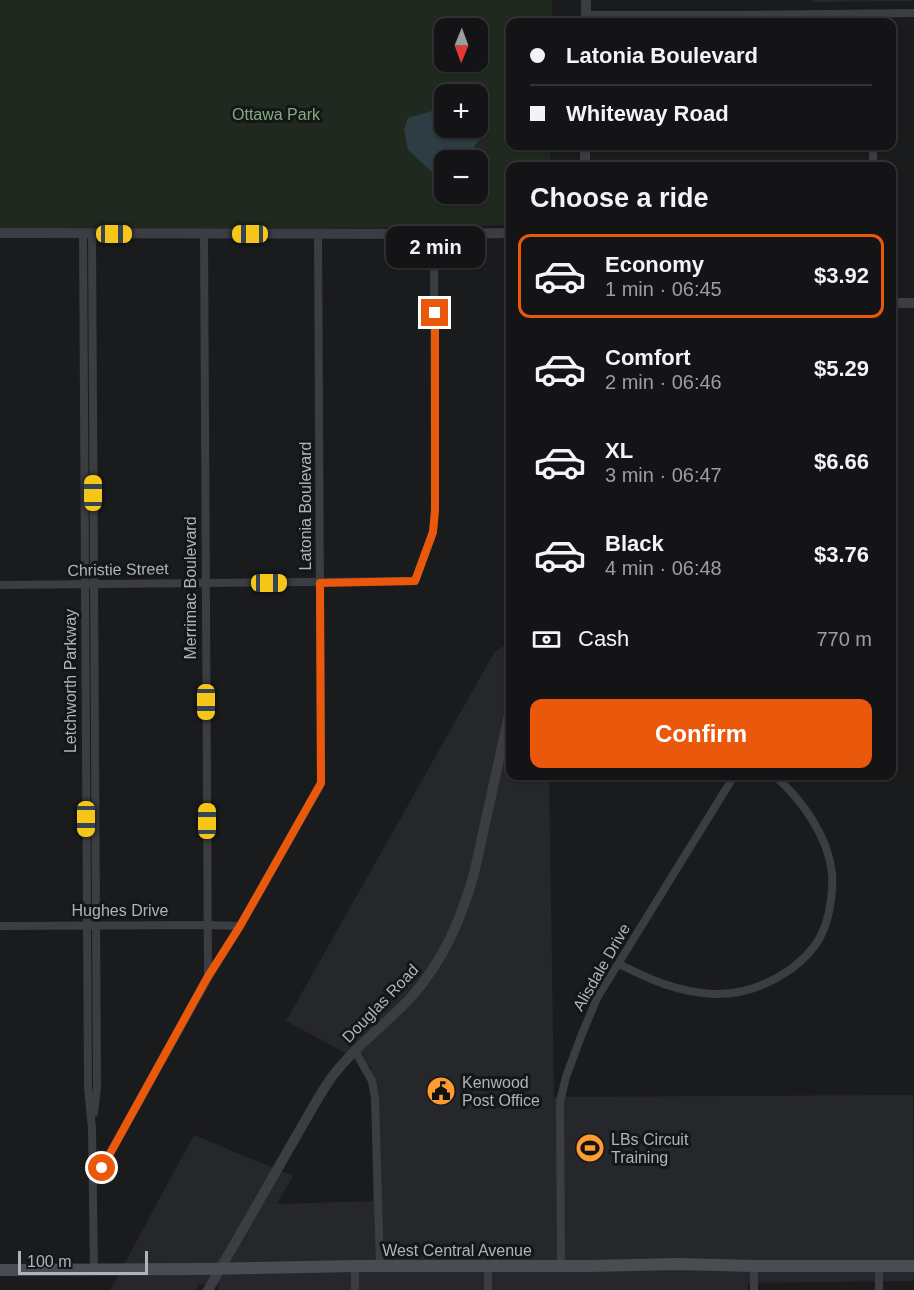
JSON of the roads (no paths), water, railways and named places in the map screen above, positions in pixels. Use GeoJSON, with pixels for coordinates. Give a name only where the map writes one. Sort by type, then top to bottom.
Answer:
{"type":"FeatureCollection","features":[{"type":"Feature","properties":{"kind":"main road","name":"West Central Avenue"},"geometry":{"type":"LineString","coordinates":[[0,1270],[678,1264],[914,1266]]}},
{"type":"Feature","properties":{"kind":"street"},"geometry":{"type":"LineString","coordinates":[[586,0],[586,18]]}},
{"type":"Feature","properties":{"kind":"street"},"geometry":{"type":"LineString","coordinates":[[624,18],[914,12]]}},
{"type":"Feature","properties":{"kind":"street"},"geometry":{"type":"LineString","coordinates":[[871,13],[871,18]]}},
{"type":"Feature","properties":{"kind":"street"},"geometry":{"type":"LineString","coordinates":[[0,233],[506,232]]}},
{"type":"Feature","properties":{"kind":"street","name":"Letchworth Parkway"},"geometry":{"type":"LineString","coordinates":[[87,234],[91,925],[88,1088],[92,1128],[94,1270]]}},
{"type":"Feature","properties":{"kind":"street","name":"Merrimac Boulevard"},"geometry":{"type":"LineString","coordinates":[[204,234],[207,978]]}},
{"type":"Feature","properties":{"kind":"street","name":"Latonia Boulevard"},"geometry":{"type":"LineString","coordinates":[[93,1185],[207,978],[240,926],[321,783],[318,234]]}},
{"type":"Feature","properties":{"kind":"street","name":"Christie Street"},"geometry":{"type":"LineString","coordinates":[[0,585],[415,581],[433,532],[435,510],[434,234]]}},
{"type":"Feature","properties":{"kind":"street"},"geometry":{"type":"LineString","coordinates":[[896,303],[914,303]]}},
{"type":"Feature","properties":{"kind":"street","name":"Douglas Road"},"geometry":{"type":"LineString","coordinates":[[208,1290],[334,1073],[406,1003],[432,971],[451,940],[474,874],[506,728]]}},
{"type":"Feature","properties":{"kind":"street","name":"Alisdale Drive"},"geometry":{"type":"LineString","coordinates":[[561,1266],[560,1102],[577,1048],[597,998],[732,780]]}},
{"type":"Feature","properties":{"kind":"street"},"geometry":{"type":"LineString","coordinates":[[619,964],[673,988],[714,994],[732,993],[772,981],[812,950],[825,927],[830,906],[832,882],[830,861],[808,814],[779,780]]}},
{"type":"Feature","properties":{"kind":"street","name":"Hughes Drive"},"geometry":{"type":"LineString","coordinates":[[0,926],[240,926]]}},
{"type":"Feature","properties":{"kind":"street"},"geometry":{"type":"LineString","coordinates":[[355,1051],[372,1081],[375,1098],[380,1266]]}},
{"type":"Feature","properties":{"kind":"street"},"geometry":{"type":"LineString","coordinates":[[355,1266],[355,1290]]}},
{"type":"Feature","properties":{"kind":"street"},"geometry":{"type":"LineString","coordinates":[[488,1266],[488,1290]]}},
{"type":"Feature","properties":{"kind":"street"},"geometry":{"type":"LineString","coordinates":[[754,1266],[754,1290]]}},
{"type":"Feature","properties":{"kind":"street"},"geometry":{"type":"LineString","coordinates":[[879,1266],[879,1290]]}},
{"type":"Feature","properties":{"kind":"place","name":"Kenwood Post Office"},"geometry":{"type":"Point","coordinates":[441,1091]}},
{"type":"Feature","properties":{"kind":"place","name":"LBs Circuit Training"},"geometry":{"type":"Point","coordinates":[590,1148]}},
{"type":"Feature","properties":{"kind":"park label","name":"Ottawa Park"},"geometry":{"type":"Point","coordinates":[276,114]}}]}
